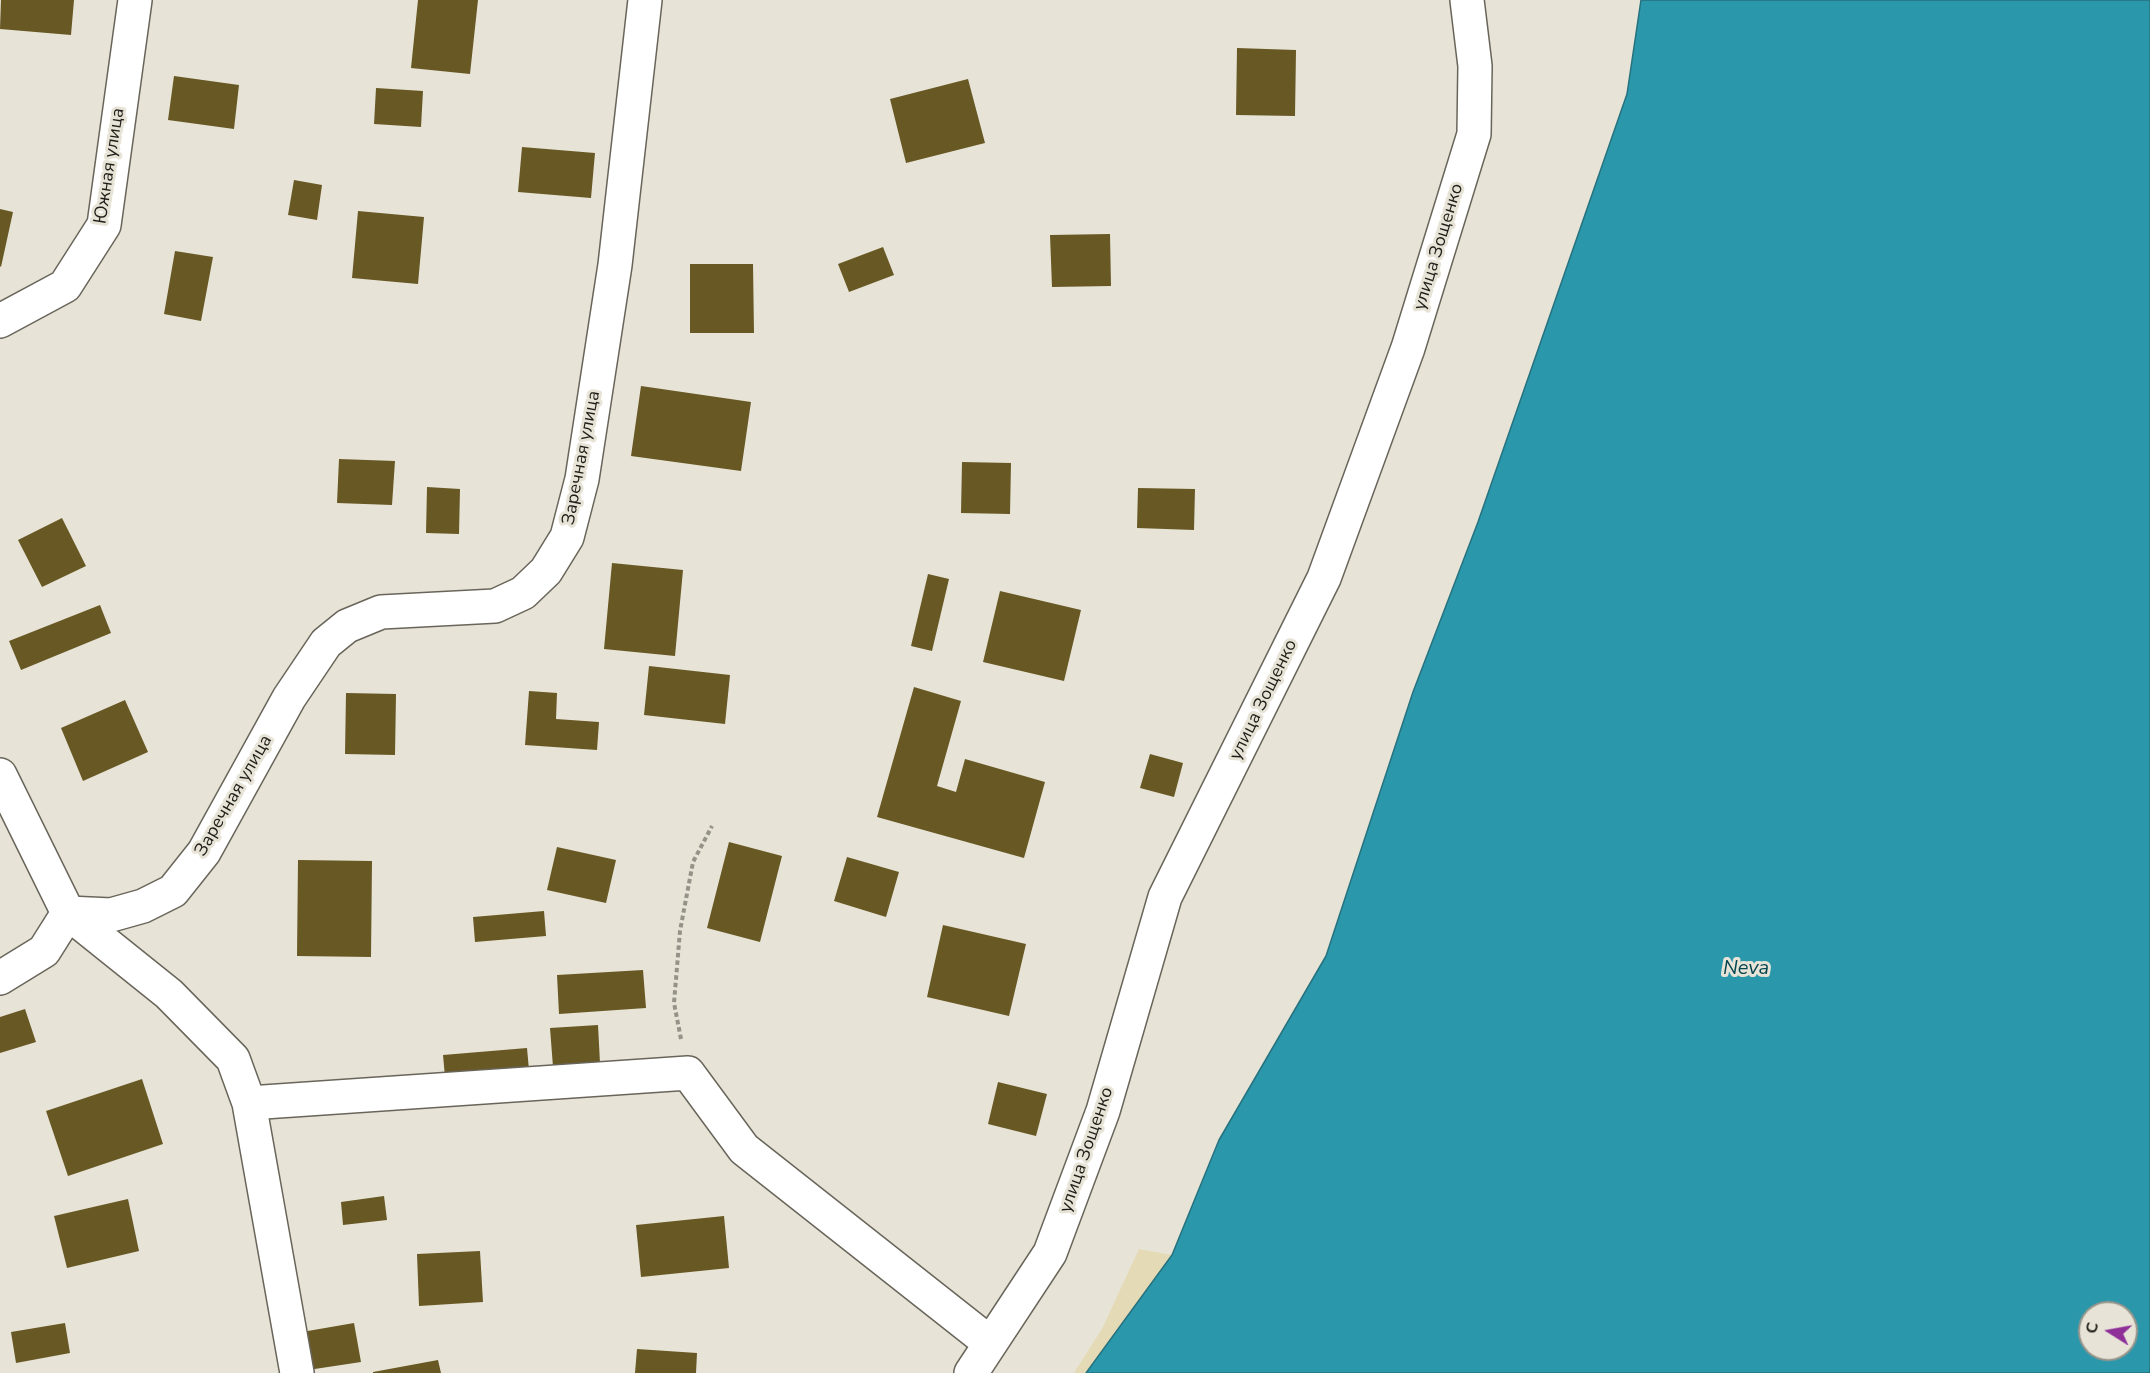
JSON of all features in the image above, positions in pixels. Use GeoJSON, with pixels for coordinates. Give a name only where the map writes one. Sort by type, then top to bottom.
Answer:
{"type":"FeatureCollection","features":[{"type":"Feature","properties":{"kind":"street","name":"Южная улица"},"geometry":{"type":"LineString","coordinates":[[0,321],[65,286],[104,225],[135,0]]}},
{"type":"Feature","properties":{"kind":"street","name":"Заречная улица"},"geometry":{"type":"LineString","coordinates":[[68,913],[111,915],[143,906],[173,891],[204,852],[295,689],[326,643],[347,626],[381,612],[495,606],[523,593],[546,571],[567,537],[582,479],[615,265],[645,0]]}},
{"type":"Feature","properties":{"kind":"street","name":"улица Зощенко"},"geometry":{"type":"LineString","coordinates":[[971,1373],[1050,1253],[1102,1111],[1165,897],[1324,578],[1408,348],[1474,134],[1475,66],[1467,0]]}},
{"type":"Feature","properties":{"kind":"street"},"geometry":{"type":"LineString","coordinates":[[0,775],[68,913],[169,994],[233,1059],[249,1103],[297,1373]]}},
{"type":"Feature","properties":{"kind":"street"},"geometry":{"type":"LineString","coordinates":[[0,978],[44,951],[68,913]]}},
{"type":"Feature","properties":{"kind":"street"},"geometry":{"type":"LineString","coordinates":[[249,1103],[688,1072],[744,1149],[990,1343]]}},
{"type":"Feature","properties":{"kind":"path"},"geometry":{"type":"LineString","coordinates":[[688,1072],[674,1003],[680,931],[693,862],[712,826]]}},
{"type":"Feature","properties":{"kind":"sand"},"geometry":{"type":"Polygon","coordinates":[[[1139,1249],[1172,1255],[1086,1373],[1074,1373],[1103,1327],[1139,1249]]]}},
{"type":"Feature","properties":{"kind":"water","name":"Neva"},"geometry":{"type":"Polygon","coordinates":[[[1641,0],[2150,0],[2150,1373],[1086,1373],[1172,1255],[1219,1140],[1326,956],[1413,692],[1478,522],[1627,94],[1641,0]]]}},
{"type":"Feature","properties":{"kind":"building"},"geometry":{"type":"Polygon","coordinates":[[[1,0],[74,0],[71,35],[0,29],[1,0]]]}},
{"type":"Feature","properties":{"kind":"building"},"geometry":{"type":"Polygon","coordinates":[[[418,0],[478,0],[470,74],[411,68],[418,0]]]}},
{"type":"Feature","properties":{"kind":"building"},"geometry":{"type":"Polygon","coordinates":[[[1237,48],[1296,50],[1295,116],[1236,115],[1237,48]]]}},
{"type":"Feature","properties":{"kind":"building"},"geometry":{"type":"Polygon","coordinates":[[[174,76],[239,85],[234,129],[168,120],[174,76]]]}},
{"type":"Feature","properties":{"kind":"building"},"geometry":{"type":"Polygon","coordinates":[[[968,79],[985,143],[906,163],[890,99],[968,79]]]}},
{"type":"Feature","properties":{"kind":"building"},"geometry":{"type":"Polygon","coordinates":[[[376,88],[423,91],[421,127],[374,124],[376,88]]]}},
{"type":"Feature","properties":{"kind":"building"},"geometry":{"type":"Polygon","coordinates":[[[522,147],[595,153],[591,198],[518,192],[522,147]]]}},
{"type":"Feature","properties":{"kind":"building"},"geometry":{"type":"Polygon","coordinates":[[[294,180],[322,185],[317,220],[288,215],[294,180]]]}},
{"type":"Feature","properties":{"kind":"building"},"geometry":{"type":"Polygon","coordinates":[[[0,209],[13,212],[1,267],[0,266],[0,209]]]}},
{"type":"Feature","properties":{"kind":"building"},"geometry":{"type":"Polygon","coordinates":[[[358,211],[424,217],[418,284],[352,278],[358,211]]]}},
{"type":"Feature","properties":{"kind":"building"},"geometry":{"type":"Polygon","coordinates":[[[1110,234],[1111,286],[1052,287],[1050,235],[1110,234]]]}},
{"type":"Feature","properties":{"kind":"building"},"geometry":{"type":"Polygon","coordinates":[[[883,247],[894,275],[849,292],[838,264],[883,247]]]}},
{"type":"Feature","properties":{"kind":"building"},"geometry":{"type":"Polygon","coordinates":[[[175,251],[213,257],[201,321],[164,314],[175,251]]]}},
{"type":"Feature","properties":{"kind":"building"},"geometry":{"type":"Polygon","coordinates":[[[690,264],[753,264],[754,333],[690,333],[690,264]]]}},
{"type":"Feature","properties":{"kind":"building"},"geometry":{"type":"Polygon","coordinates":[[[641,386],[751,402],[741,471],[631,456],[641,386]]]}},
{"type":"Feature","properties":{"kind":"building"},"geometry":{"type":"Polygon","coordinates":[[[339,459],[395,461],[392,505],[337,503],[339,459]]]}},
{"type":"Feature","properties":{"kind":"building"},"geometry":{"type":"Polygon","coordinates":[[[962,462],[1011,463],[1010,514],[961,513],[962,462]]]}},
{"type":"Feature","properties":{"kind":"building"},"geometry":{"type":"Polygon","coordinates":[[[427,487],[460,489],[459,534],[426,533],[427,487]]]}},
{"type":"Feature","properties":{"kind":"building"},"geometry":{"type":"Polygon","coordinates":[[[1138,488],[1195,489],[1194,530],[1137,528],[1138,488]]]}},
{"type":"Feature","properties":{"kind":"building"},"geometry":{"type":"Polygon","coordinates":[[[62,518],[86,566],[42,587],[18,540],[62,518]]]}},
{"type":"Feature","properties":{"kind":"building"},"geometry":{"type":"Polygon","coordinates":[[[612,563],[683,570],[675,656],[604,649],[612,563]]]}},
{"type":"Feature","properties":{"kind":"building"},"geometry":{"type":"Polygon","coordinates":[[[928,574],[949,579],[932,651],[911,646],[928,574]]]}},
{"type":"Feature","properties":{"kind":"building"},"geometry":{"type":"Polygon","coordinates":[[[1000,591],[1081,610],[1064,681],[983,662],[1000,591]]]}},
{"type":"Feature","properties":{"kind":"building"},"geometry":{"type":"Polygon","coordinates":[[[100,605],[111,633],[21,670],[9,641],[100,605]]]}},
{"type":"Feature","properties":{"kind":"building"},"geometry":{"type":"Polygon","coordinates":[[[649,666],[730,675],[725,724],[644,715],[649,666]]]}},
{"type":"Feature","properties":{"kind":"building"},"geometry":{"type":"Polygon","coordinates":[[[914,687],[961,701],[937,786],[956,792],[965,759],[1045,782],[1024,858],[877,817],[914,687]]]}},
{"type":"Feature","properties":{"kind":"building"},"geometry":{"type":"Polygon","coordinates":[[[529,691],[557,693],[556,719],[599,722],[597,750],[525,745],[529,691]]]}},
{"type":"Feature","properties":{"kind":"building"},"geometry":{"type":"Polygon","coordinates":[[[346,693],[396,694],[395,755],[345,754],[346,693]]]}},
{"type":"Feature","properties":{"kind":"building"},"geometry":{"type":"Polygon","coordinates":[[[125,700],[148,752],[83,781],[61,728],[125,700]]]}},
{"type":"Feature","properties":{"kind":"building"},"geometry":{"type":"Polygon","coordinates":[[[1150,754],[1183,763],[1174,797],[1140,788],[1150,754]]]}},
{"type":"Feature","properties":{"kind":"building"},"geometry":{"type":"Polygon","coordinates":[[[729,842],[782,856],[760,942],[707,928],[729,842]]]}},
{"type":"Feature","properties":{"kind":"building"},"geometry":{"type":"Polygon","coordinates":[[[557,847],[616,860],[606,903],[547,890],[557,847]]]}},
{"type":"Feature","properties":{"kind":"building"},"geometry":{"type":"Polygon","coordinates":[[[847,857],[899,872],[886,917],[834,901],[847,857]]]}},
{"type":"Feature","properties":{"kind":"building"},"geometry":{"type":"Polygon","coordinates":[[[298,860],[372,861],[371,957],[297,956],[298,860]]]}},
{"type":"Feature","properties":{"kind":"building"},"geometry":{"type":"Polygon","coordinates":[[[544,911],[546,936],[475,942],[473,917],[544,911]]]}},
{"type":"Feature","properties":{"kind":"building"},"geometry":{"type":"Polygon","coordinates":[[[943,925],[1026,944],[1009,1016],[927,997],[943,925]]]}},
{"type":"Feature","properties":{"kind":"building"},"geometry":{"type":"Polygon","coordinates":[[[643,970],[646,1008],[559,1014],[557,975],[643,970]]]}},
{"type":"Feature","properties":{"kind":"building"},"geometry":{"type":"Polygon","coordinates":[[[25,1009],[36,1042],[0,1053],[0,1017],[25,1009]]]}},
{"type":"Feature","properties":{"kind":"building"},"geometry":{"type":"Polygon","coordinates":[[[598,1025],[600,1063],[553,1067],[550,1028],[598,1025]]]}},
{"type":"Feature","properties":{"kind":"building"},"geometry":{"type":"Polygon","coordinates":[[[527,1048],[529,1070],[445,1077],[443,1055],[527,1048]]]}},
{"type":"Feature","properties":{"kind":"building"},"geometry":{"type":"Polygon","coordinates":[[[142,1079],[163,1144],[68,1176],[46,1111],[142,1079]]]}},
{"type":"Feature","properties":{"kind":"building"},"geometry":{"type":"Polygon","coordinates":[[[998,1082],[1047,1094],[1036,1136],[988,1124],[998,1082]]]}},
{"type":"Feature","properties":{"kind":"building"},"geometry":{"type":"Polygon","coordinates":[[[384,1196],[387,1220],[343,1225],[341,1202],[384,1196]]]}},
{"type":"Feature","properties":{"kind":"building"},"geometry":{"type":"Polygon","coordinates":[[[128,1199],[139,1251],[67,1268],[54,1216],[128,1199]]]}},
{"type":"Feature","properties":{"kind":"building"},"geometry":{"type":"Polygon","coordinates":[[[724,1216],[729,1268],[641,1277],[636,1225],[724,1216]]]}},
{"type":"Feature","properties":{"kind":"building"},"geometry":{"type":"Polygon","coordinates":[[[480,1251],[483,1302],[419,1306],[417,1254],[480,1251]]]}},
{"type":"Feature","properties":{"kind":"building"},"geometry":{"type":"Polygon","coordinates":[[[65,1323],[70,1353],[16,1363],[11,1332],[65,1323]]]}},
{"type":"Feature","properties":{"kind":"building"},"geometry":{"type":"Polygon","coordinates":[[[354,1323],[361,1362],[308,1370],[302,1332],[354,1323]]]}},
{"type":"Feature","properties":{"kind":"building"},"geometry":{"type":"Polygon","coordinates":[[[637,1349],[697,1353],[696,1373],[635,1373],[637,1349]]]}},
{"type":"Feature","properties":{"kind":"building"},"geometry":{"type":"Polygon","coordinates":[[[438,1360],[441,1373],[373,1373],[373,1372],[438,1360]]]}}]}
